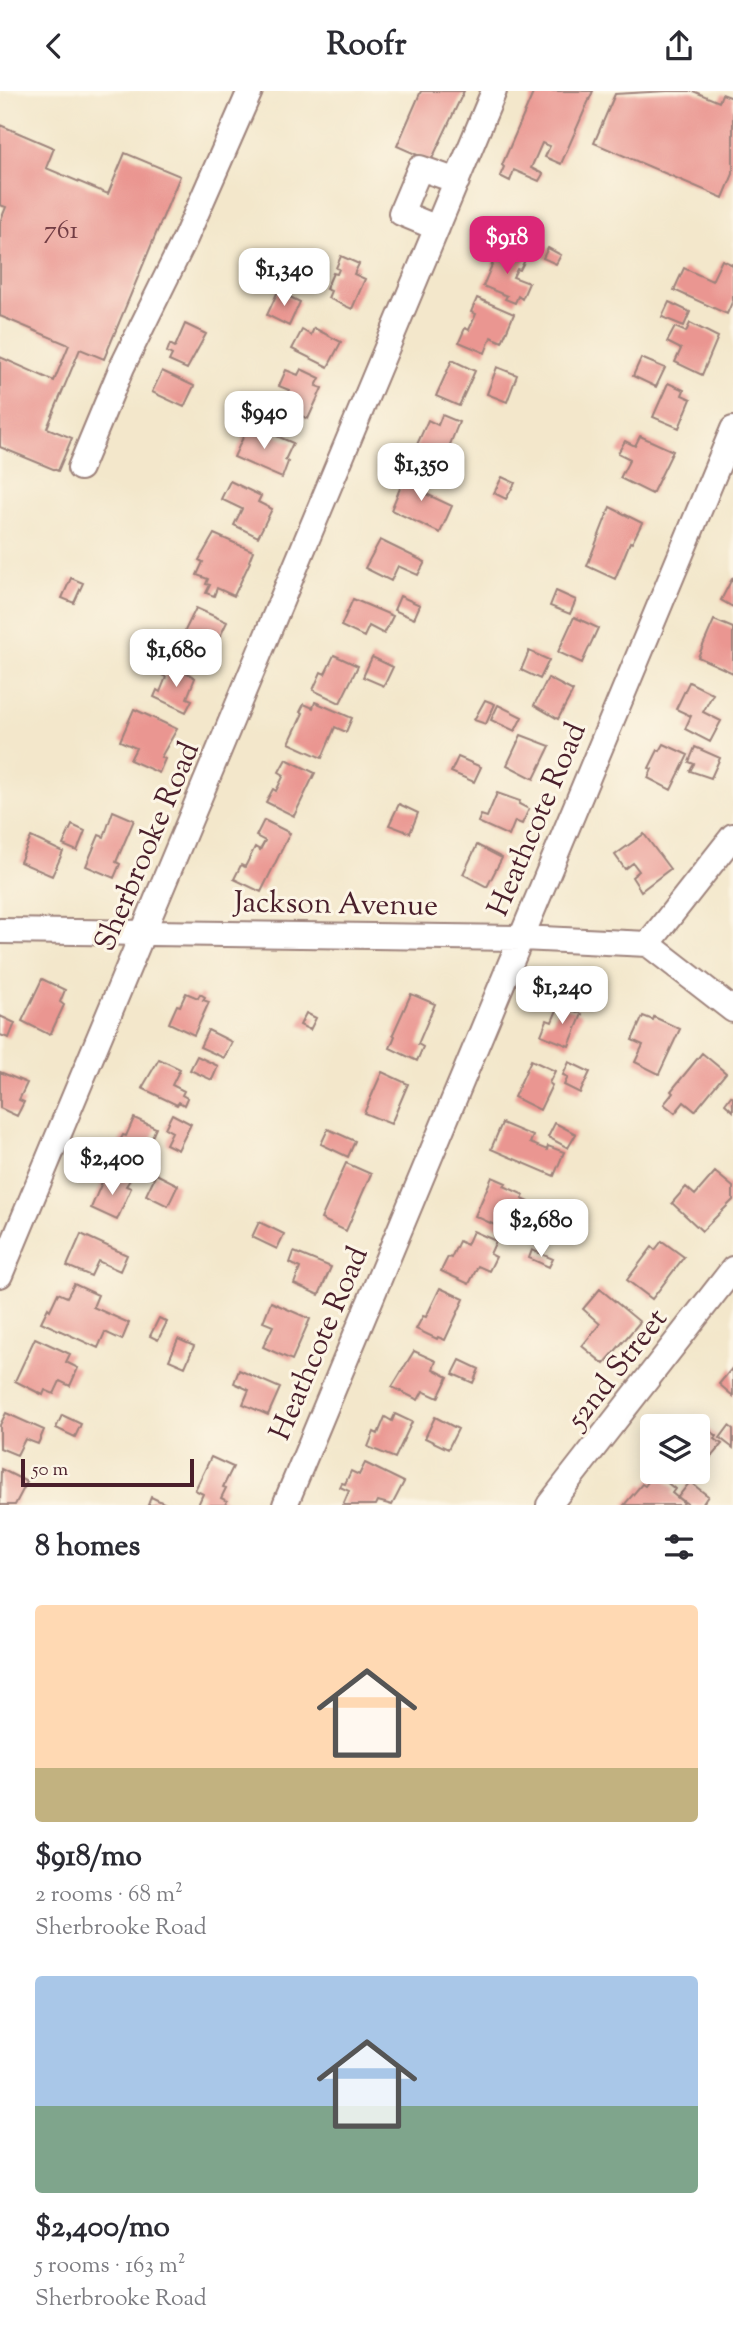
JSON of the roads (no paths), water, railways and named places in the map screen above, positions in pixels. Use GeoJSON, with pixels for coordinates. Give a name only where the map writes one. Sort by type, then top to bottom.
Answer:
{"type":"FeatureCollection","features":[{"type":"Feature","properties":{"kind":"street"},"geometry":{"type":"LineString","coordinates":[[80,468],[122,367],[186,239],[250,91]]}},
{"type":"Feature","properties":{"kind":"street","name":"Sherbrooke Road"},"geometry":{"type":"LineString","coordinates":[[0,1275],[494,91]]}},
{"type":"Feature","properties":{"kind":"street"},"geometry":{"type":"LineString","coordinates":[[437,228],[401,213],[420,168],[457,181]]}},
{"type":"Feature","properties":{"kind":"street","name":"Heathcote Road"},"geometry":{"type":"LineString","coordinates":[[285,1505],[733,429]]}},
{"type":"Feature","properties":{"kind":"street"},"geometry":{"type":"LineString","coordinates":[[733,836],[648,944],[733,1010]]}},
{"type":"Feature","properties":{"kind":"street","name":"Jackson Avenue"},"geometry":{"type":"LineString","coordinates":[[0,931],[521,938],[648,944]]}},
{"type":"Feature","properties":{"kind":"street","name":"52nd Street"},"geometry":{"type":"LineString","coordinates":[[550,1505],[733,1269]]}}]}
